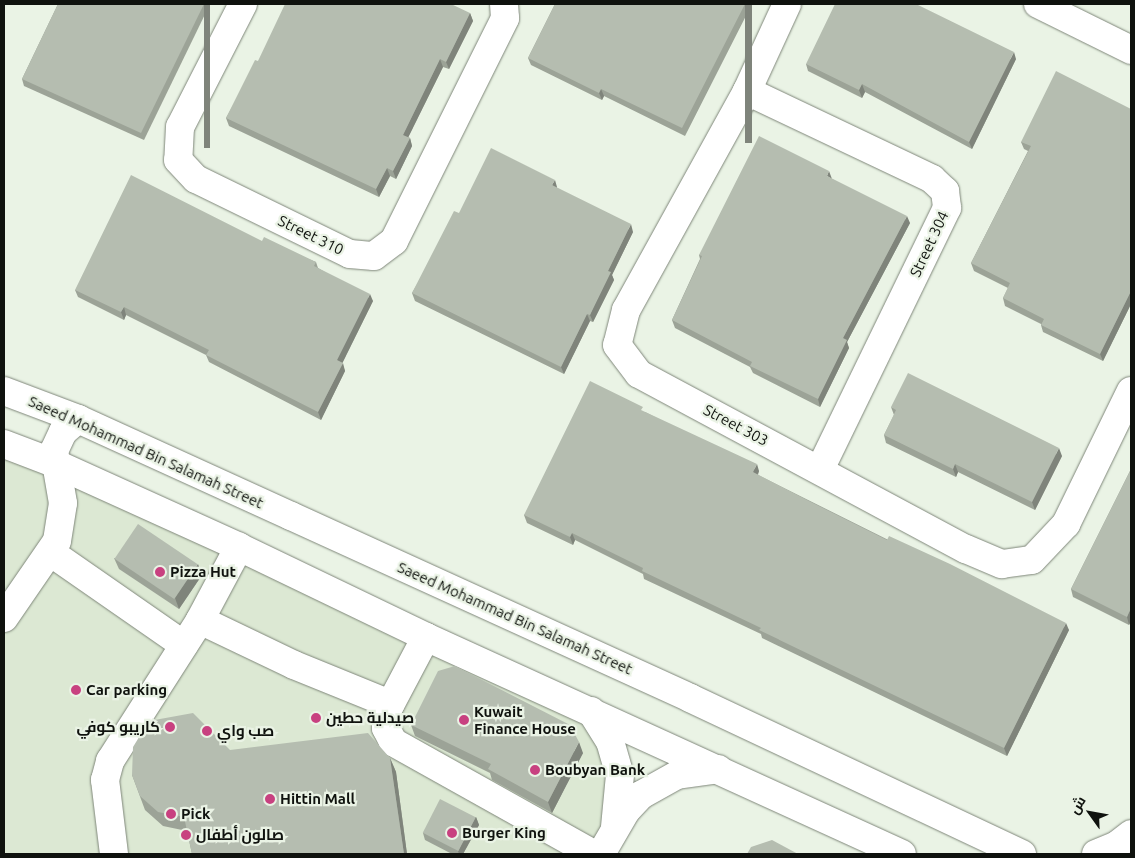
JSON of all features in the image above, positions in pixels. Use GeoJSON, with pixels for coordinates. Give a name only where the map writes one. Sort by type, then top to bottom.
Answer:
{"type":"FeatureCollection","features":[{"type":"Feature","properties":{"kind":"street","name":"Street 310"},"geometry":{"type":"LineString","coordinates":[[243,4],[180,127],[178,160],[196,179],[350,254],[374,256],[394,241],[505,18],[504,4]]}},
{"type":"Feature","properties":{"kind":"street","name":"Street 303"},"geometry":{"type":"LineString","coordinates":[[787,4],[747,91],[626,310],[617,346],[639,374],[820,469],[966,549],[1002,564],[1032,560],[1066,524],[1131,391]]}},
{"type":"Feature","properties":{"kind":"street"},"geometry":{"type":"LineString","coordinates":[[1038,4],[1131,50]]}},
{"type":"Feature","properties":{"kind":"street","name":"Street 304"},"geometry":{"type":"LineString","coordinates":[[747,91],[932,179],[945,191],[947,208],[820,469]]}},
{"type":"Feature","properties":{"kind":"street","name":"Saeed Mohammad Bin Salamah Street"},"geometry":{"type":"LineString","coordinates":[[4,391],[78,419],[690,698],[1022,854]]}},
{"type":"Feature","properties":{"kind":"street"},"geometry":{"type":"LineString","coordinates":[[4,618],[50,552],[63,516],[54,463],[58,440],[78,419]]}},
{"type":"Feature","properties":{"kind":"street"},"geometry":{"type":"LineString","coordinates":[[4,444],[54,463],[239,547],[426,637],[902,854]]}},
{"type":"Feature","properties":{"kind":"street"},"geometry":{"type":"LineString","coordinates":[[114,854],[105,780],[110,761],[200,620],[239,547]]}},
{"type":"Feature","properties":{"kind":"street"},"geometry":{"type":"LineString","coordinates":[[50,552],[184,645]]}},
{"type":"Feature","properties":{"kind":"street"},"geometry":{"type":"LineString","coordinates":[[200,620],[294,665],[390,704]]}},
{"type":"Feature","properties":{"kind":"street"},"geometry":{"type":"LineString","coordinates":[[426,637],[390,704],[386,728],[400,748],[593,854]]}},
{"type":"Feature","properties":{"kind":"street"},"geometry":{"type":"LineString","coordinates":[[591,711],[610,740],[620,775],[619,811],[615,828]]}},
{"type":"Feature","properties":{"kind":"street"},"geometry":{"type":"LineString","coordinates":[[601,854],[615,828],[641,796],[658,784],[677,775],[719,769]]}},
{"type":"Feature","properties":{"kind":"street"},"geometry":{"type":"LineString","coordinates":[[1096,854],[1117,845],[1131,834]]}},
{"type":"Feature","properties":{"kind":"shaded area"},"geometry":{"type":"Polygon","coordinates":[[[4,456],[126,507],[592,728],[615,800],[589,854],[4,854],[4,456]]]}},
{"type":"Feature","properties":{"kind":"building"},"geometry":{"type":"Polygon","coordinates":[[[58,4],[204,4],[141,133],[22,79],[58,4]]]}},
{"type":"Feature","properties":{"kind":"building"},"geometry":{"type":"Polygon","coordinates":[[[285,4],[451,4],[470,13],[446,62],[440,59],[403,135],[410,138],[393,171],[387,168],[376,189],[226,118],[255,60],[258,61],[285,4]]]}},
{"type":"Feature","properties":{"kind":"building"},"geometry":{"type":"Polygon","coordinates":[[[555,4],[745,4],[682,128],[601,89],[599,93],[528,58],[555,4]]]}},
{"type":"Feature","properties":{"kind":"building"},"geometry":{"type":"Polygon","coordinates":[[[835,4],[916,4],[1014,52],[969,142],[862,84],[859,90],[806,64],[835,4]]]}},
{"type":"Feature","properties":{"kind":"building"},"geometry":{"type":"Polygon","coordinates":[[[1056,71],[1131,109],[1131,291],[1100,354],[1041,325],[1044,319],[1003,298],[1010,283],[971,263],[1031,146],[1021,142],[1056,71]]]}},
{"type":"Feature","properties":{"kind":"building"},"geometry":{"type":"Polygon","coordinates":[[[759,136],[829,171],[827,176],[907,216],[843,338],[847,340],[818,399],[750,366],[752,362],[672,320],[702,256],[699,255],[759,136]]]}},
{"type":"Feature","properties":{"kind":"building"},"geometry":{"type":"Polygon","coordinates":[[[491,148],[555,180],[552,185],[631,224],[608,271],[611,272],[590,315],[587,314],[561,367],[412,293],[454,211],[459,213],[491,148]]]}},
{"type":"Feature","properties":{"kind":"building"},"geometry":{"type":"Polygon","coordinates":[[[131,175],[262,241],[264,237],[316,262],[314,266],[370,294],[337,360],[343,363],[318,412],[206,355],[209,350],[124,307],[121,312],[75,290],[131,175]]]}},
{"type":"Feature","properties":{"kind":"building"},"geometry":{"type":"Polygon","coordinates":[[[908,373],[1059,448],[1032,502],[955,464],[953,469],[884,435],[896,410],[891,407],[908,373]]]}},
{"type":"Feature","properties":{"kind":"building"},"geometry":{"type":"Polygon","coordinates":[[[590,381],[643,407],[641,410],[757,464],[753,472],[809,501],[887,540],[889,536],[950,564],[1066,623],[1004,748],[759,630],[761,628],[642,571],[643,568],[572,533],[570,537],[524,515],[590,381]]]}},
{"type":"Feature","properties":{"kind":"building"},"geometry":{"type":"Polygon","coordinates":[[[1131,469],[1131,608],[1127,617],[1071,589],[1131,469]]]}},
{"type":"Feature","properties":{"kind":"building","name":"Pizza Hut"},"geometry":{"type":"Polygon","coordinates":[[[138,524],[198,564],[174,599],[115,559],[138,524]]]}},
{"type":"Feature","properties":{"kind":"building"},"geometry":{"type":"Polygon","coordinates":[[[455,666],[570,725],[579,742],[548,802],[488,769],[491,764],[411,725],[438,671],[455,666]]]}},
{"type":"Feature","properties":{"kind":"building","name":"Hittin Mall"},"geometry":{"type":"Polygon","coordinates":[[[193,713],[230,750],[368,733],[390,758],[404,854],[192,854],[184,817],[158,812],[140,796],[132,775],[133,747],[149,721],[193,713]]]}},
{"type":"Feature","properties":{"kind":"building","name":"Burger King"},"geometry":{"type":"Polygon","coordinates":[[[440,799],[476,817],[458,851],[423,833],[440,799]]]}},
{"type":"Feature","properties":{"kind":"building"},"geometry":{"type":"Polygon","coordinates":[[[772,840],[798,854],[747,854],[751,847],[772,840]]]}},
{"type":"Feature","properties":{"kind":"place","name":"Pizza Hut"},"geometry":{"type":"Point","coordinates":[160,572]}},
{"type":"Feature","properties":{"kind":"place","name":"Car parking"},"geometry":{"type":"Point","coordinates":[76,690]}},
{"type":"Feature","properties":{"kind":"place","name":"صيدلية حطين"},"geometry":{"type":"Point","coordinates":[316,718]}},
{"type":"Feature","properties":{"kind":"place","name":"Kuwait Finance House"},"geometry":{"type":"Point","coordinates":[464,720]}},
{"type":"Feature","properties":{"kind":"place","name":"كاريبو كوفي"},"geometry":{"type":"Point","coordinates":[170,727]}},
{"type":"Feature","properties":{"kind":"place","name":"صب واي"},"geometry":{"type":"Point","coordinates":[207,731]}},
{"type":"Feature","properties":{"kind":"place","name":"Boubyan Bank"},"geometry":{"type":"Point","coordinates":[535,770]}},
{"type":"Feature","properties":{"kind":"place","name":"Hittin Mall"},"geometry":{"type":"Point","coordinates":[270,799]}},
{"type":"Feature","properties":{"kind":"place","name":"Pick"},"geometry":{"type":"Point","coordinates":[171,814]}},
{"type":"Feature","properties":{"kind":"place","name":"Burger King"},"geometry":{"type":"Point","coordinates":[452,833]}},
{"type":"Feature","properties":{"kind":"place","name":"صالون أطفال"},"geometry":{"type":"Point","coordinates":[186,835]}}]}
